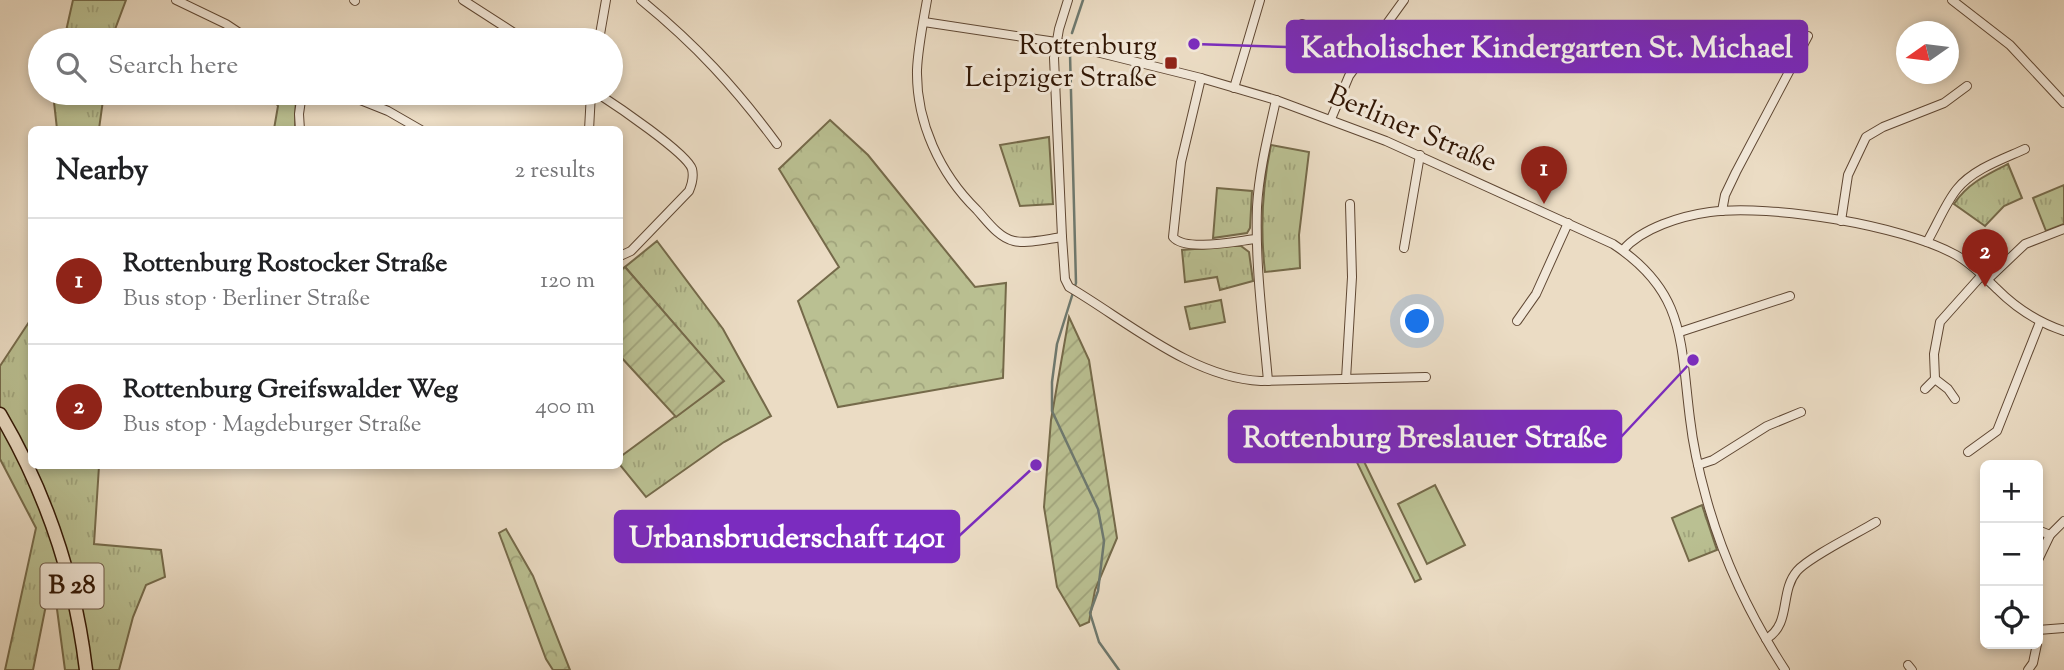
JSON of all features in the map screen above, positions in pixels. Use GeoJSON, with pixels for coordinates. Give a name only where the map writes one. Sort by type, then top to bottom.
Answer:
{"type":"FeatureCollection","features":[{"type":"Feature","properties":{"kind":"main road","name":"B 28"},"geometry":{"type":"LineString","coordinates":[[0,414],[28,466]]}},
{"type":"Feature","properties":{"kind":"main road","name":"B 28"},"geometry":{"type":"LineString","coordinates":[[29,469],[46,505],[63,553],[82,635],[86,670]]}},
{"type":"Feature","properties":{"kind":"street"},"geometry":{"type":"LineString","coordinates":[[176,0],[232,28]]}},
{"type":"Feature","properties":{"kind":"street"},"geometry":{"type":"LineString","coordinates":[[463,0],[506,28]]}},
{"type":"Feature","properties":{"kind":"street"},"geometry":{"type":"LineString","coordinates":[[601,28],[606,0]]}},
{"type":"Feature","properties":{"kind":"street"},"geometry":{"type":"LineString","coordinates":[[641,0],[675,28],[723,75],[777,144]]}},
{"type":"Feature","properties":{"kind":"street"},"geometry":{"type":"LineString","coordinates":[[927,0],[917,70],[919,98],[933,146],[951,182],[1007,239],[1020,241],[1062,237]]}},
{"type":"Feature","properties":{"kind":"street"},"geometry":{"type":"LineString","coordinates":[[1068,0],[1054,58],[1065,279],[1073,290],[1143,335],[1203,366],[1234,378],[1268,381],[1426,377]]}},
{"type":"Feature","properties":{"kind":"street"},"geometry":{"type":"LineString","coordinates":[[1234,88],[1260,0]]}},
{"type":"Feature","properties":{"kind":"street"},"geometry":{"type":"LineString","coordinates":[[1331,119],[1346,81],[1404,0]]}},
{"type":"Feature","properties":{"kind":"street"},"geometry":{"type":"LineString","coordinates":[[1952,0],[2010,45],[2064,103]]}},
{"type":"Feature","properties":{"kind":"street","name":"Berliner Straße"},"geometry":{"type":"LineString","coordinates":[[924,22],[1056,42],[1201,78],[1276,100],[1420,155],[1623,250],[1653,278],[1670,304],[1680,332],[1698,465],[1721,545],[1744,600],[1785,670]]}},
{"type":"Feature","properties":{"kind":"street"},"geometry":{"type":"LineString","coordinates":[[1302,24],[1368,47]]}},
{"type":"Feature","properties":{"kind":"street"},"geometry":{"type":"LineString","coordinates":[[1722,211],[1725,195],[1736,172],[1808,36]]}},
{"type":"Feature","properties":{"kind":"street"},"geometry":{"type":"LineString","coordinates":[[1201,78],[1181,162],[1173,237],[1177,242],[1190,245],[1256,239]]}},
{"type":"Feature","properties":{"kind":"street"},"geometry":{"type":"LineString","coordinates":[[1841,221],[1848,174],[1866,137],[1883,127],[1944,103],[1967,86]]}},
{"type":"Feature","properties":{"kind":"street"},"geometry":{"type":"LineString","coordinates":[[1268,381],[1256,239],[1259,186],[1276,100]]}},
{"type":"Feature","properties":{"kind":"street"},"geometry":{"type":"LineString","coordinates":[[300,105],[300,126]]}},
{"type":"Feature","properties":{"kind":"street"},"geometry":{"type":"LineString","coordinates":[[373,105],[414,126]]}},
{"type":"Feature","properties":{"kind":"street"},"geometry":{"type":"LineString","coordinates":[[589,126],[590,105]]}},
{"type":"Feature","properties":{"kind":"street"},"geometry":{"type":"LineString","coordinates":[[614,105],[685,159],[692,171],[693,183],[689,191],[631,251],[623,255]]}},
{"type":"Feature","properties":{"kind":"street"},"geometry":{"type":"LineString","coordinates":[[1927,242],[1963,183],[1989,166],[2025,149]]}},
{"type":"Feature","properties":{"kind":"street"},"geometry":{"type":"LineString","coordinates":[[1404,248],[1420,155]]}},
{"type":"Feature","properties":{"kind":"street"},"geometry":{"type":"LineString","coordinates":[[1346,379],[1352,277],[1350,204]]}},
{"type":"Feature","properties":{"kind":"street"},"geometry":{"type":"LineString","coordinates":[[1623,250],[1634,240],[1663,225],[1695,215],[1722,211],[1759,212],[1841,221],[1927,242],[1958,256],[2017,307],[2040,322],[2064,331]]}},
{"type":"Feature","properties":{"kind":"street"},"geometry":{"type":"LineString","coordinates":[[1517,321],[1536,293],[1568,223]]}},
{"type":"Feature","properties":{"kind":"street"},"geometry":{"type":"LineString","coordinates":[[1925,389],[1935,379],[1934,354],[1940,322],[2020,247],[2064,229]]}},
{"type":"Feature","properties":{"kind":"street"},"geometry":{"type":"LineString","coordinates":[[1680,332],[1790,296]]}},
{"type":"Feature","properties":{"kind":"street"},"geometry":{"type":"LineString","coordinates":[[1968,453],[1997,430],[2040,322]]}},
{"type":"Feature","properties":{"kind":"street"},"geometry":{"type":"LineString","coordinates":[[1935,379],[1948,388],[1955,399]]}},
{"type":"Feature","properties":{"kind":"street"},"geometry":{"type":"LineString","coordinates":[[1698,465],[1713,460],[1767,426],[1801,412]]}},
{"type":"Feature","properties":{"kind":"street"},"geometry":{"type":"LineString","coordinates":[[2043,550],[2050,535],[2064,521]]}},
{"type":"Feature","properties":{"kind":"street"},"geometry":{"type":"LineString","coordinates":[[1766,639],[1778,631],[1781,625],[1788,591],[1798,570],[1877,522]]}},
{"type":"Feature","properties":{"kind":"street"},"geometry":{"type":"LineString","coordinates":[[2043,532],[2050,535]]}},
{"type":"Feature","properties":{"kind":"street"},"geometry":{"type":"LineString","coordinates":[[2043,630],[2064,628]]}},
{"type":"Feature","properties":{"kind":"street"},"geometry":{"type":"LineString","coordinates":[[2028,670],[2034,663],[2036,649]]}},
{"type":"Feature","properties":{"kind":"green space"},"geometry":{"type":"Polygon","coordinates":[[[73,0],[126,0],[116,28],[67,28],[73,0]]]}},
{"type":"Feature","properties":{"kind":"green space"},"geometry":{"type":"Polygon","coordinates":[[[54,105],[102,105],[99,126],[57,126],[54,105]]]}},
{"type":"Feature","properties":{"kind":"green space"},"geometry":{"type":"Polygon","coordinates":[[[296,105],[295,126],[275,126],[278,106],[296,105]]]}},
{"type":"Feature","properties":{"kind":"green space"},"geometry":{"type":"Polygon","coordinates":[[[830,120],[868,155],[975,287],[1006,283],[1003,378],[838,407],[798,301],[839,267],[779,169],[830,120]]]}},
{"type":"Feature","properties":{"kind":"green space"},"geometry":{"type":"Polygon","coordinates":[[[1049,137],[1053,204],[1020,206],[1000,145],[1049,137]]]}},
{"type":"Feature","properties":{"kind":"green space"},"geometry":{"type":"Polygon","coordinates":[[[1271,145],[1309,152],[1299,235],[1300,268],[1265,272],[1263,208],[1271,145]]]}},
{"type":"Feature","properties":{"kind":"green space"},"geometry":{"type":"Polygon","coordinates":[[[2008,164],[2022,198],[2004,206],[1985,226],[1954,204],[1971,185],[2008,164]]]}},
{"type":"Feature","properties":{"kind":"green space"},"geometry":{"type":"Polygon","coordinates":[[[2064,185],[2064,224],[2046,231],[2033,198],[2064,185]]]}},
{"type":"Feature","properties":{"kind":"green space"},"geometry":{"type":"Polygon","coordinates":[[[1217,188],[1252,191],[1250,228],[1247,233],[1213,238],[1217,188]]]}},
{"type":"Feature","properties":{"kind":"green space"},"geometry":{"type":"Polygon","coordinates":[[[657,241],[723,329],[771,416],[724,442],[646,497],[623,469],[623,455],[723,381],[625,267],[657,241]]]}},
{"type":"Feature","properties":{"kind":"green space"},"geometry":{"type":"Polygon","coordinates":[[[1241,246],[1249,252],[1253,281],[1220,290],[1217,277],[1185,282],[1182,250],[1241,246]]]}},
{"type":"Feature","properties":{"kind":"green space"},"geometry":{"type":"Polygon","coordinates":[[[625,267],[724,381],[676,417],[623,359],[625,267]]]}},
{"type":"Feature","properties":{"kind":"green space"},"geometry":{"type":"Polygon","coordinates":[[[1221,300],[1225,322],[1190,329],[1185,307],[1221,300]]]}},
{"type":"Feature","properties":{"kind":"green space"},"geometry":{"type":"Polygon","coordinates":[[[1069,317],[1089,360],[1117,538],[1095,590],[1089,622],[1080,626],[1057,587],[1044,507],[1051,420],[1069,317]]]}},
{"type":"Feature","properties":{"kind":"green space"},"geometry":{"type":"Polygon","coordinates":[[[28,324],[28,469],[99,469],[94,544],[161,550],[165,577],[146,585],[133,617],[119,670],[65,670],[55,594],[48,595],[33,670],[5,670],[36,528],[0,459],[0,366],[28,324]]]}},
{"type":"Feature","properties":{"kind":"green space"},"geometry":{"type":"Polygon","coordinates":[[[1356,445],[1421,579],[1415,582],[1350,448],[1356,445]]]}},
{"type":"Feature","properties":{"kind":"green space"},"geometry":{"type":"Polygon","coordinates":[[[1435,485],[1465,545],[1427,564],[1398,504],[1435,485]]]}},
{"type":"Feature","properties":{"kind":"green space"},"geometry":{"type":"Polygon","coordinates":[[[1702,505],[1717,550],[1689,561],[1672,518],[1702,505]]]}},
{"type":"Feature","properties":{"kind":"green space"},"geometry":{"type":"Polygon","coordinates":[[[506,529],[533,576],[570,670],[553,670],[546,659],[499,533],[506,529]]]}},
{"type":"Feature","properties":{"kind":"waterway"},"geometry":{"type":"LineString","coordinates":[[1072,33],[1083,0]]}},
{"type":"Feature","properties":{"kind":"waterway"},"geometry":{"type":"LineString","coordinates":[[1070,54],[1076,283],[1057,344],[1052,382],[1052,411],[1098,509],[1104,541],[1098,591],[1090,613],[1099,642],[1119,670]]}},
{"type":"Feature","properties":{"kind":"place","name":"Katholischer Kindergarten St. Michael"},"geometry":{"type":"Point","coordinates":[1194,44]}},
{"type":"Feature","properties":{"kind":"place","name":"Rottenburg Leipziger Straße"},"geometry":{"type":"Point","coordinates":[1171,63]}},
{"type":"Feature","properties":{"kind":"place","name":"Rottenburg Rostocker Straße"},"geometry":{"type":"Point","coordinates":[1544,204]}},
{"type":"Feature","properties":{"kind":"place","name":"Rottenburg Greifswalder Weg"},"geometry":{"type":"Point","coordinates":[1985,287]}},
{"type":"Feature","properties":{"kind":"place","name":"Rottenburg Breslauer Straße"},"geometry":{"type":"Point","coordinates":[1693,360]}},
{"type":"Feature","properties":{"kind":"place","name":"Urbansbruderschaft 1401"},"geometry":{"type":"Point","coordinates":[1036,465]}}]}
